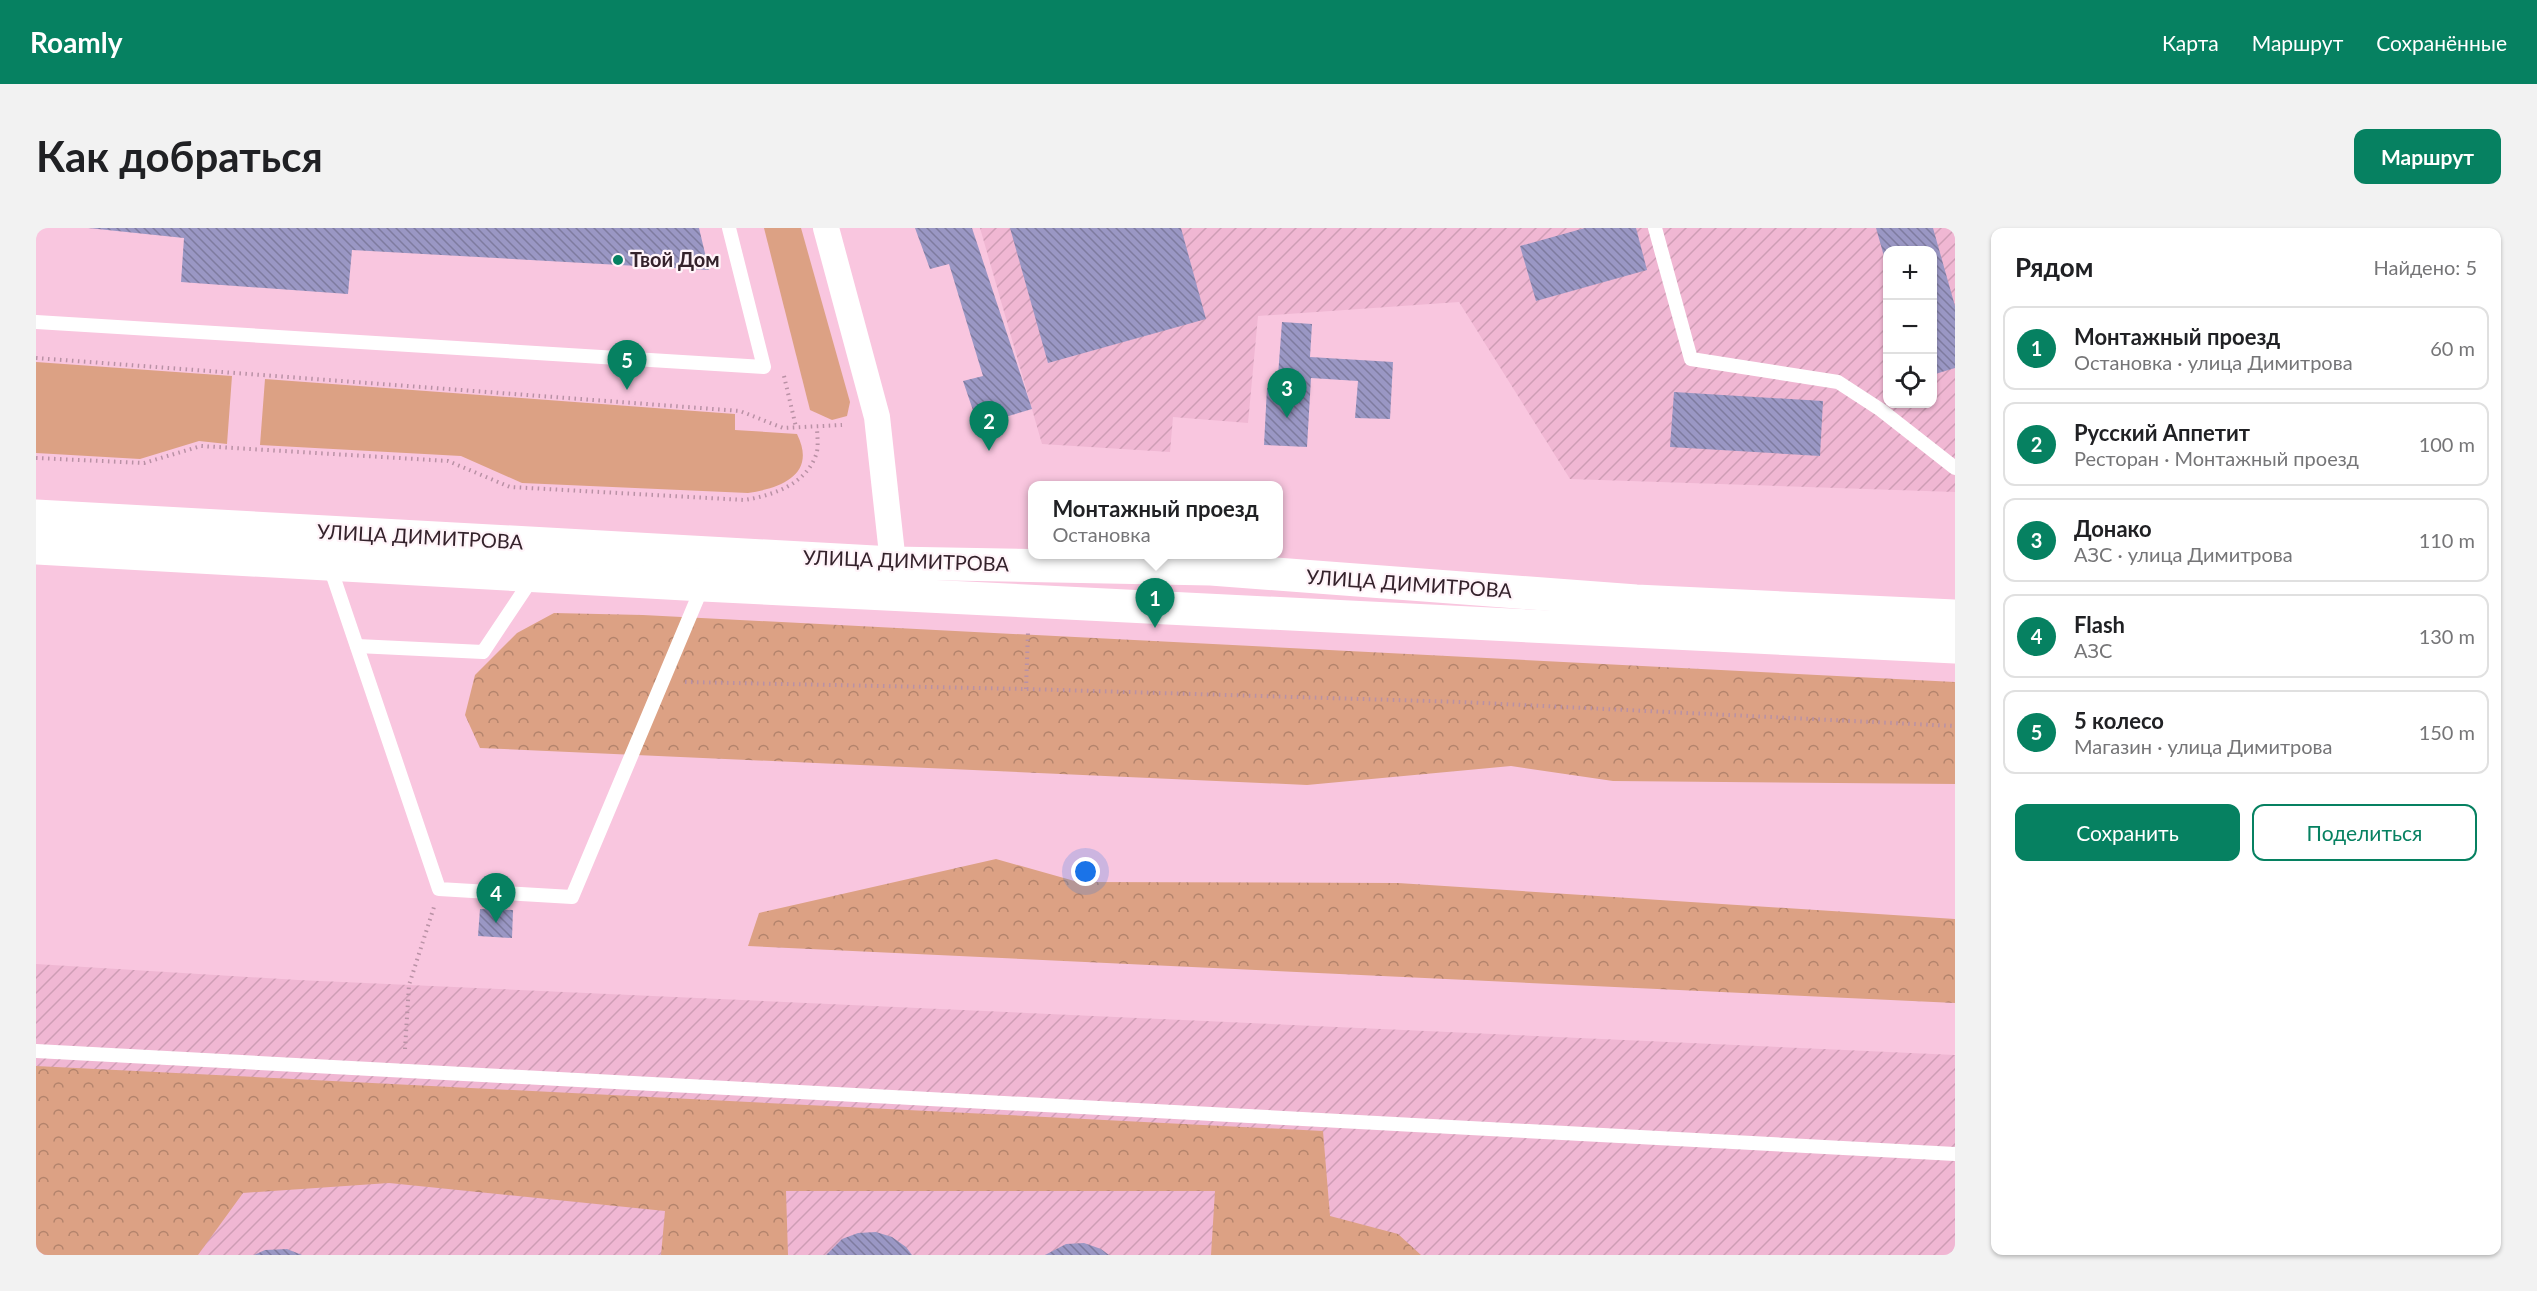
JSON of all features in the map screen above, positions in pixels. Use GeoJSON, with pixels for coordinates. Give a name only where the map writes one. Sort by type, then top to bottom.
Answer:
{"type":"FeatureCollection","features":[{"type":"Feature","properties":{"kind":"main road","name":"УЛИЦА ДИМИТРОВА"},"geometry":{"type":"LineString","coordinates":[[36,516],[892,579],[1955,647]]}},
{"type":"Feature","properties":{"kind":"main road","name":"УЛИЦА ДИМИТРОВА"},"geometry":{"type":"LineString","coordinates":[[36,548],[703,585],[1211,569],[1636,601],[1955,616]]}},
{"type":"Feature","properties":{"kind":"street"},"geometry":{"type":"LineString","coordinates":[[826,228],[877,417],[892,579]]}},
{"type":"Feature","properties":{"kind":"lane"},"geometry":{"type":"LineString","coordinates":[[36,322],[764,367],[729,228]]}},
{"type":"Feature","properties":{"kind":"lane"},"geometry":{"type":"LineString","coordinates":[[1655,228],[1691,359],[1838,382],[1881,410],[1955,468]]}},
{"type":"Feature","properties":{"kind":"lane"},"geometry":{"type":"LineString","coordinates":[[329,564],[439,889],[572,897],[703,585]]}},
{"type":"Feature","properties":{"kind":"lane"},"geometry":{"type":"LineString","coordinates":[[357,646],[483,652],[534,576]]}},
{"type":"Feature","properties":{"kind":"lane"},"geometry":{"type":"LineString","coordinates":[[36,1051],[1955,1154]]}},
{"type":"Feature","properties":{"kind":"path"},"geometry":{"type":"LineString","coordinates":[[36,358],[740,411],[783,428],[842,425]]}},
{"type":"Feature","properties":{"kind":"path"},"geometry":{"type":"LineString","coordinates":[[36,458],[144,463],[201,446],[448,461],[510,487],[744,500],[770,496],[788,487],[809,469],[818,452],[817,426]]}},
{"type":"Feature","properties":{"kind":"path"},"geometry":{"type":"LineString","coordinates":[[1026,688],[1028,626]]}},
{"type":"Feature","properties":{"kind":"path"},"geometry":{"type":"LineString","coordinates":[[662,681],[1026,688],[1462,702],[1955,726]]}},
{"type":"Feature","properties":{"kind":"path"},"geometry":{"type":"LineString","coordinates":[[404,1070],[409,986],[439,889]]}},
{"type":"Feature","properties":{"kind":"shaded area"},"geometry":{"type":"Polygon","coordinates":[[[980,228],[1955,228],[1955,492],[1570,479],[1459,302],[1258,316],[1248,423],[1173,417],[1170,452],[1042,444],[980,228]]]}},
{"type":"Feature","properties":{"kind":"shaded area"},"geometry":{"type":"Polygon","coordinates":[[[36,964],[298,980],[1955,1055],[1955,1255],[36,1255],[36,964]]]}},
{"type":"Feature","properties":{"kind":"green space"},"geometry":{"type":"Polygon","coordinates":[[[764,228],[801,228],[850,402],[847,416],[832,420],[810,410],[764,228]]]}},
{"type":"Feature","properties":{"kind":"green space"},"geometry":{"type":"Polygon","coordinates":[[[36,362],[232,376],[227,444],[199,441],[140,459],[36,453],[36,362]]]}},
{"type":"Feature","properties":{"kind":"green space"},"geometry":{"type":"Polygon","coordinates":[[[265,379],[735,414],[735,430],[797,434],[803,459],[793,477],[784,483],[748,493],[522,483],[461,456],[260,445],[265,379]]]}},
{"type":"Feature","properties":{"kind":"green space"},"geometry":{"type":"Polygon","coordinates":[[[554,613],[643,615],[1955,682],[1955,784],[1613,781],[1511,766],[1307,785],[480,748],[465,715],[475,675],[517,633],[554,613]]]}},
{"type":"Feature","properties":{"kind":"green space"},"geometry":{"type":"Polygon","coordinates":[[[996,859],[1078,882],[1398,883],[1955,919],[1955,1003],[748,946],[759,913],[996,859]]]}},
{"type":"Feature","properties":{"kind":"green space"},"geometry":{"type":"Polygon","coordinates":[[[36,1066],[1323,1131],[1330,1216],[1398,1234],[1421,1255],[1211,1255],[1215,1191],[786,1191],[788,1255],[661,1255],[665,1211],[389,1183],[243,1193],[198,1255],[36,1255],[36,1066]]]}},
{"type":"Feature","properties":{"kind":"building","name":"Твой Дом"},"geometry":{"type":"Polygon","coordinates":[[[88,228],[699,228],[709,270],[352,250],[348,294],[181,282],[184,238],[88,228]]]}},
{"type":"Feature","properties":{"kind":"building"},"geometry":{"type":"Polygon","coordinates":[[[915,228],[972,228],[1032,409],[978,425],[963,381],[983,376],[949,264],[930,269],[915,228]]]}},
{"type":"Feature","properties":{"kind":"building"},"geometry":{"type":"Polygon","coordinates":[[[1010,228],[1181,228],[1206,319],[1048,363],[1010,228]]]}},
{"type":"Feature","properties":{"kind":"building"},"geometry":{"type":"Polygon","coordinates":[[[1585,228],[1636,228],[1647,270],[1536,301],[1520,246],[1585,228]]]}},
{"type":"Feature","properties":{"kind":"building"},"geometry":{"type":"Polygon","coordinates":[[[1876,228],[1933,228],[1955,306],[1955,368],[1937,373],[1937,246],[1883,246],[1883,253],[1876,228]]]}},
{"type":"Feature","properties":{"kind":"building"},"geometry":{"type":"Polygon","coordinates":[[[1282,322],[1312,324],[1310,357],[1393,362],[1390,419],[1355,418],[1358,381],[1311,378],[1307,447],[1264,445],[1267,388],[1277,389],[1282,322]]]}},
{"type":"Feature","properties":{"kind":"building"},"geometry":{"type":"Polygon","coordinates":[[[1674,392],[1823,401],[1820,456],[1670,447],[1674,392]]]}},
{"type":"Feature","properties":{"kind":"building"},"geometry":{"type":"Polygon","coordinates":[[[480,909],[513,910],[512,938],[478,936],[480,909]]]}},
{"type":"Feature","properties":{"kind":"building"},"geometry":{"type":"Polygon","coordinates":[[[876,1232],[892,1237],[906,1247],[912,1255],[826,1255],[842,1239],[858,1233],[876,1232]]]}},
{"type":"Feature","properties":{"kind":"building"},"geometry":{"type":"Polygon","coordinates":[[[1084,1243],[1101,1249],[1109,1255],[1045,1255],[1066,1244],[1084,1243]]]}},
{"type":"Feature","properties":{"kind":"building"},"geometry":{"type":"Polygon","coordinates":[[[287,1249],[302,1255],[254,1255],[265,1250],[287,1249]]]}},
{"type":"Feature","properties":{"kind":"place","name":"Твой Дом"},"geometry":{"type":"Point","coordinates":[618,260]}},
{"type":"Feature","properties":{"kind":"place","name":"5 колесо"},"geometry":{"type":"Point","coordinates":[627,390]}},
{"type":"Feature","properties":{"kind":"place","name":"Донако"},"geometry":{"type":"Point","coordinates":[1287,418]}},
{"type":"Feature","properties":{"kind":"place","name":"Русский Аппетит"},"geometry":{"type":"Point","coordinates":[989,451]}},
{"type":"Feature","properties":{"kind":"place","name":"Монтажный проезд"},"geometry":{"type":"Point","coordinates":[1155,628]}},
{"type":"Feature","properties":{"kind":"place","name":"Flash"},"geometry":{"type":"Point","coordinates":[496,923]}}]}
